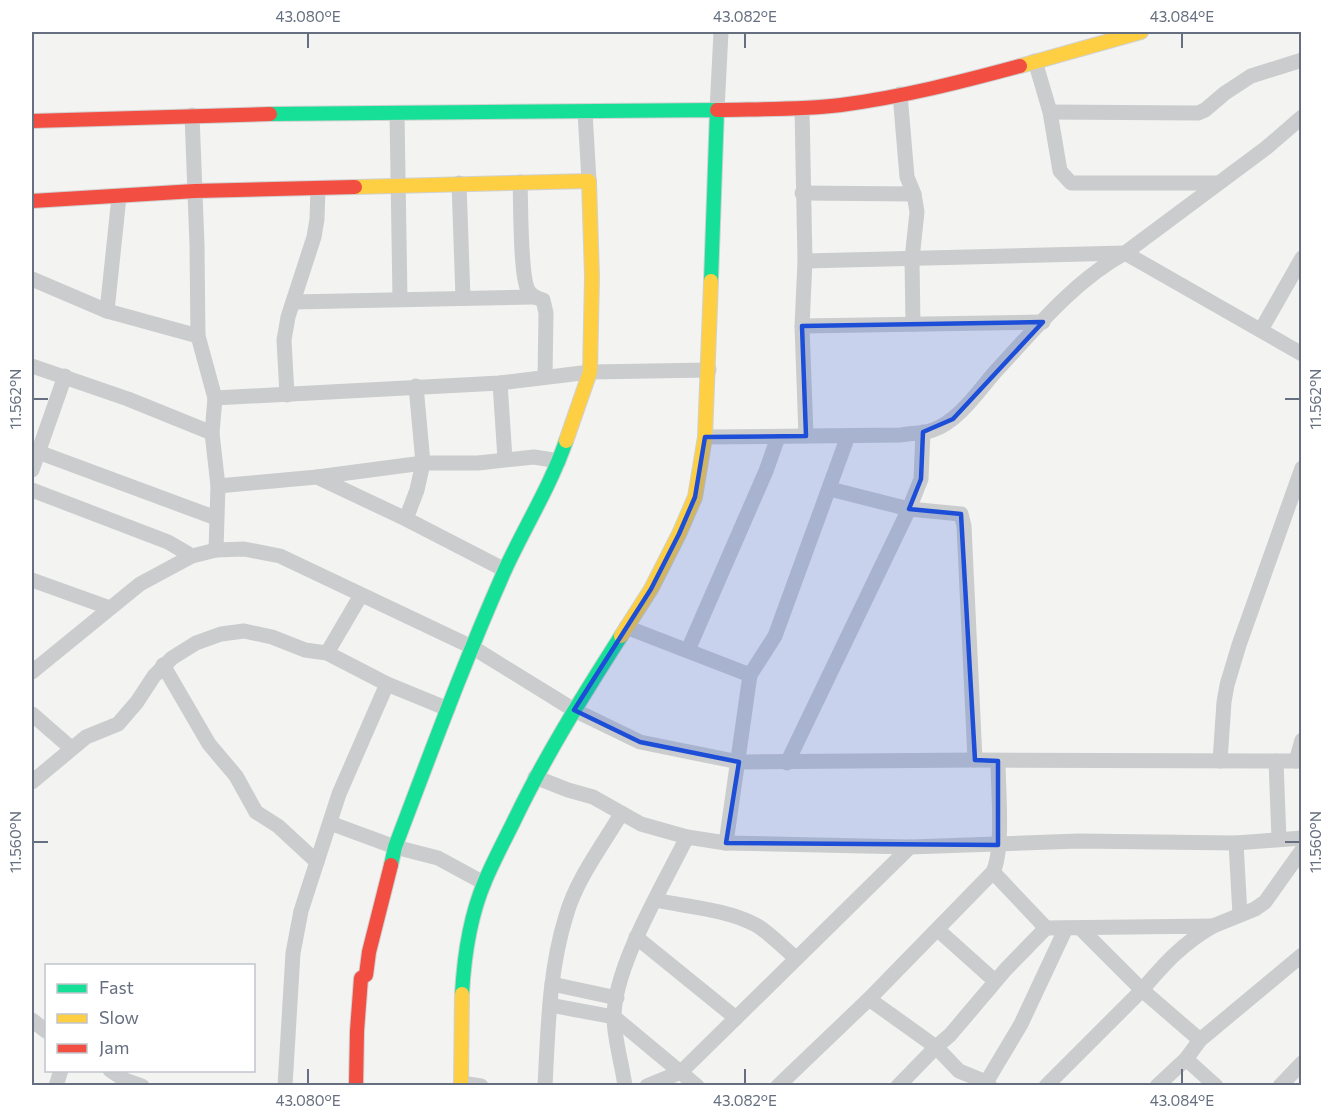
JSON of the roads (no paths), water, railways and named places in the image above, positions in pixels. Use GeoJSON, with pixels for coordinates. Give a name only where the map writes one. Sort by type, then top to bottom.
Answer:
{"type":"FeatureCollection","features":[{"type":"Feature","properties":{"kind":"street"},"geometry":{"type":"LineString","coordinates":[[481,1086],[460,1084],[460,1019],[463,971],[484,883],[535,777],[574,710],[651,589],[695,497],[705,437],[709,370],[721,32]]}},
{"type":"Feature","properties":{"kind":"street"},"geometry":{"type":"LineString","coordinates":[[32,121],[192,115],[802,109],[859,102],[970,80],[1035,61],[1103,36],[1141,32]]}},
{"type":"Feature","properties":{"kind":"street"},"geometry":{"type":"LineString","coordinates":[[1050,112],[1198,113],[1206,110],[1225,93],[1251,76],[1302,60]]}},
{"type":"Feature","properties":{"kind":"street"},"geometry":{"type":"LineString","coordinates":[[1035,61],[1050,112],[1060,171],[1071,183],[1218,183]]}},
{"type":"Feature","properties":{"kind":"street"},"geometry":{"type":"LineString","coordinates":[[900,94],[908,177],[917,212],[912,259],[913,324]]}},
{"type":"Feature","properties":{"kind":"street"},"geometry":{"type":"LineString","coordinates":[[802,109],[804,261],[802,326],[806,436]]}},
{"type":"Feature","properties":{"kind":"street"},"geometry":{"type":"LineString","coordinates":[[356,1086],[361,978],[366,975],[369,952],[395,846],[472,647],[505,570],[559,461],[590,372],[592,277],[585,112]]}},
{"type":"Feature","properties":{"kind":"street"},"geometry":{"type":"LineString","coordinates":[[397,113],[400,299]]}},
{"type":"Feature","properties":{"kind":"street"},"geometry":{"type":"LineString","coordinates":[[192,115],[198,336],[215,398],[212,434],[218,486],[216,550]]}},
{"type":"Feature","properties":{"kind":"street"},"geometry":{"type":"LineString","coordinates":[[705,437],[901,435],[932,430],[953,419],[1074,290],[1102,266],[1125,253],[1266,148],[1302,117]]}},
{"type":"Feature","properties":{"kind":"street"},"geometry":{"type":"LineString","coordinates":[[520,182],[524,271],[527,289],[534,297]]}},
{"type":"Feature","properties":{"kind":"street"},"geometry":{"type":"LineString","coordinates":[[32,201],[195,191],[459,183],[589,182]]}},
{"type":"Feature","properties":{"kind":"street"},"geometry":{"type":"LineString","coordinates":[[459,183],[463,298]]}},
{"type":"Feature","properties":{"kind":"street"},"geometry":{"type":"LineString","coordinates":[[287,395],[284,340],[288,317],[314,237],[318,188]]}},
{"type":"Feature","properties":{"kind":"street"},"geometry":{"type":"LineString","coordinates":[[802,193],[914,194]]}},
{"type":"Feature","properties":{"kind":"street"},"geometry":{"type":"LineString","coordinates":[[107,311],[119,197]]}},
{"type":"Feature","properties":{"kind":"street"},"geometry":{"type":"LineString","coordinates":[[804,261],[1125,253],[1302,354]]}},
{"type":"Feature","properties":{"kind":"street"},"geometry":{"type":"LineString","coordinates":[[1261,330],[1302,258]]}},
{"type":"Feature","properties":{"kind":"street"},"geometry":{"type":"LineString","coordinates":[[32,279],[107,311],[198,336]]}},
{"type":"Feature","properties":{"kind":"street"},"geometry":{"type":"LineString","coordinates":[[293,302],[534,297],[543,300],[546,313],[545,377]]}},
{"type":"Feature","properties":{"kind":"street"},"geometry":{"type":"LineString","coordinates":[[802,326],[1043,322]]}},
{"type":"Feature","properties":{"kind":"street"},"geometry":{"type":"LineString","coordinates":[[32,366],[128,399],[212,434]]}},
{"type":"Feature","properties":{"kind":"street"},"geometry":{"type":"LineString","coordinates":[[215,398],[500,383],[590,372],[709,370]]}},
{"type":"Feature","properties":{"kind":"street"},"geometry":{"type":"LineString","coordinates":[[32,470],[65,376]]}},
{"type":"Feature","properties":{"kind":"street"},"geometry":{"type":"LineString","coordinates":[[500,383],[505,459]]}},
{"type":"Feature","properties":{"kind":"street"},"geometry":{"type":"LineString","coordinates":[[406,519],[417,490],[423,463],[416,386]]}},
{"type":"Feature","properties":{"kind":"street"},"geometry":{"type":"LineString","coordinates":[[787,763],[909,509],[921,479],[923,432]]}},
{"type":"Feature","properties":{"kind":"street"},"geometry":{"type":"LineString","coordinates":[[726,843],[750,675],[775,636],[848,436]]}},
{"type":"Feature","properties":{"kind":"street"},"geometry":{"type":"LineString","coordinates":[[688,650],[766,471],[778,437]]}},
{"type":"Feature","properties":{"kind":"street"},"geometry":{"type":"LineString","coordinates":[[38,452],[216,518]]}},
{"type":"Feature","properties":{"kind":"street"},"geometry":{"type":"LineString","coordinates":[[218,486],[317,477],[423,463],[478,463],[534,457],[559,461]]}},
{"type":"Feature","properties":{"kind":"street"},"geometry":{"type":"LineString","coordinates":[[1220,761],[1227,685],[1302,468]]}},
{"type":"Feature","properties":{"kind":"street"},"geometry":{"type":"LineString","coordinates":[[317,477],[406,519],[505,570]]}},
{"type":"Feature","properties":{"kind":"street"},"geometry":{"type":"LineString","coordinates":[[830,489],[909,509],[960,514],[975,760]]}},
{"type":"Feature","properties":{"kind":"street"},"geometry":{"type":"LineString","coordinates":[[32,490],[168,542],[192,556]]}},
{"type":"Feature","properties":{"kind":"street"},"geometry":{"type":"LineString","coordinates":[[32,672],[140,584],[192,556],[216,550],[244,549],[280,556],[472,647],[574,710],[640,742],[739,762],[1299,761],[1302,740]]}},
{"type":"Feature","properties":{"kind":"street"},"geometry":{"type":"LineString","coordinates":[[34,584],[110,608]]}},
{"type":"Feature","properties":{"kind":"street"},"geometry":{"type":"LineString","coordinates":[[327,653],[361,595]]}},
{"type":"Feature","properties":{"kind":"street"},"geometry":{"type":"LineString","coordinates":[[626,627],[750,675]]}},
{"type":"Feature","properties":{"kind":"street"},"geometry":{"type":"LineString","coordinates":[[32,783],[86,737],[118,724],[163,665],[196,643],[221,634],[244,631],[272,637],[305,650],[327,653],[387,684],[448,709]]}},
{"type":"Feature","properties":{"kind":"street"},"geometry":{"type":"LineString","coordinates":[[163,665],[210,744],[236,776],[256,812],[278,826],[317,862]]}},
{"type":"Feature","properties":{"kind":"street"},"geometry":{"type":"LineString","coordinates":[[285,1086],[293,953],[301,911],[339,794],[387,684]]}},
{"type":"Feature","properties":{"kind":"street"},"geometry":{"type":"LineString","coordinates":[[32,714],[71,748]]}},
{"type":"Feature","properties":{"kind":"street"},"geometry":{"type":"LineString","coordinates":[[778,1086],[869,999],[993,872],[997,862],[998,844],[998,760]]}},
{"type":"Feature","properties":{"kind":"street"},"geometry":{"type":"LineString","coordinates":[[1276,760],[1279,839]]}},
{"type":"Feature","properties":{"kind":"street"},"geometry":{"type":"LineString","coordinates":[[535,777],[592,797],[642,824],[687,837],[726,843],[910,847],[1079,841],[1236,843],[1302,838]]}},
{"type":"Feature","properties":{"kind":"street"},"geometry":{"type":"LineString","coordinates":[[545,1086],[552,984],[566,914],[580,884],[621,814]]}},
{"type":"Feature","properties":{"kind":"street"},"geometry":{"type":"LineString","coordinates":[[330,823],[395,846],[438,858],[484,883]]}},
{"type":"Feature","properties":{"kind":"street"},"geometry":{"type":"LineString","coordinates":[[626,1086],[614,1017],[621,979],[636,937],[687,837]]}},
{"type":"Feature","properties":{"kind":"street"},"geometry":{"type":"LineString","coordinates":[[1236,843],[1240,915]]}},
{"type":"Feature","properties":{"kind":"street"},"geometry":{"type":"LineString","coordinates":[[647,1086],[681,1072],[910,847]]}},
{"type":"Feature","properties":{"kind":"street"},"geometry":{"type":"LineString","coordinates":[[1046,1086],[1190,939],[1265,902],[1302,850]]}},
{"type":"Feature","properties":{"kind":"street"},"geometry":{"type":"LineString","coordinates":[[993,872],[1046,928]]}},
{"type":"Feature","properties":{"kind":"street"},"geometry":{"type":"LineString","coordinates":[[656,900],[744,920],[758,927],[796,958]]}},
{"type":"Feature","properties":{"kind":"street"},"geometry":{"type":"LineString","coordinates":[[898,1086],[950,1035],[995,981],[1046,928],[1213,926]]}},
{"type":"Feature","properties":{"kind":"street"},"geometry":{"type":"LineString","coordinates":[[1073,928],[1200,1040]]}},
{"type":"Feature","properties":{"kind":"street"},"geometry":{"type":"LineString","coordinates":[[869,999],[936,1047],[958,1071],[987,1084],[1073,928]]}},
{"type":"Feature","properties":{"kind":"street"},"geometry":{"type":"LineString","coordinates":[[938,930],[995,981]]}},
{"type":"Feature","properties":{"kind":"street"},"geometry":{"type":"LineString","coordinates":[[636,937],[736,1018]]}},
{"type":"Feature","properties":{"kind":"street"},"geometry":{"type":"LineString","coordinates":[[1157,1086],[1186,1059],[1200,1040],[1302,955]]}},
{"type":"Feature","properties":{"kind":"street"},"geometry":{"type":"LineString","coordinates":[[552,984],[617,998]]}},
{"type":"Feature","properties":{"kind":"street"},"geometry":{"type":"LineString","coordinates":[[550,1005],[614,1017],[697,1086]]}},
{"type":"Feature","properties":{"kind":"street"},"geometry":{"type":"LineString","coordinates":[[32,1020],[45,1030]]}},
{"type":"Feature","properties":{"kind":"street"},"geometry":{"type":"LineString","coordinates":[[1186,1059],[1216,1086]]}},
{"type":"Feature","properties":{"kind":"street"},"geometry":{"type":"LineString","coordinates":[[1280,1086],[1302,1063]]}},
{"type":"Feature","properties":{"kind":"street"},"geometry":{"type":"LineString","coordinates":[[112,1072],[142,1086]]}}]}
